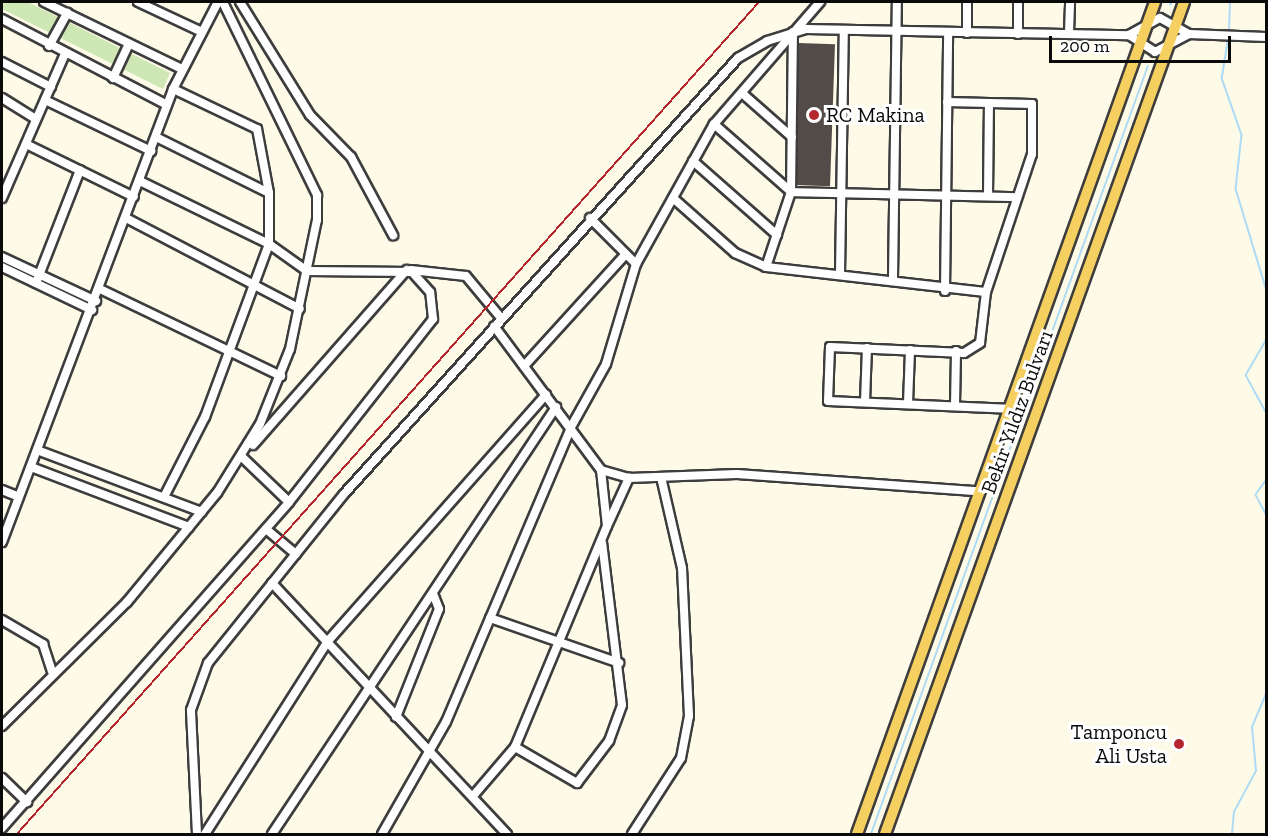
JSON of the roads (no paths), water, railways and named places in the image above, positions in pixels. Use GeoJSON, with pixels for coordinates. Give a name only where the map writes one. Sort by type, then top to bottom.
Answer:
{"type":"FeatureCollection","features":[{"type":"Feature","properties":{"kind":"main road","name":"Bekir Yıldız Bulvarı"},"geometry":{"type":"LineString","coordinates":[[857,834],[977,491],[1155,2]]}},
{"type":"Feature","properties":{"kind":"main road","name":"Bekir Yıldız Bulvarı"},"geometry":{"type":"LineString","coordinates":[[885,834],[1184,2]]}},
{"type":"Feature","properties":{"kind":"street"},"geometry":{"type":"LineString","coordinates":[[44,2],[182,69]]}},
{"type":"Feature","properties":{"kind":"street"},"geometry":{"type":"LineString","coordinates":[[138,2],[200,32]]}},
{"type":"Feature","properties":{"kind":"street"},"geometry":{"type":"LineString","coordinates":[[223,2],[316,188],[318,214],[300,309],[281,376],[240,460]]}},
{"type":"Feature","properties":{"kind":"street"},"geometry":{"type":"LineString","coordinates":[[240,2],[310,115],[351,157],[393,235]]}},
{"type":"Feature","properties":{"kind":"street"},"geometry":{"type":"LineString","coordinates":[[382,834],[429,756],[571,427],[606,364],[636,264],[714,124],[743,94],[820,2]]}},
{"type":"Feature","properties":{"kind":"street"},"geometry":{"type":"LineString","coordinates":[[893,278],[897,2]]}},
{"type":"Feature","properties":{"kind":"street"},"geometry":{"type":"LineString","coordinates":[[967,33],[968,2]]}},
{"type":"Feature","properties":{"kind":"street"},"geometry":{"type":"LineString","coordinates":[[1018,2],[1018,34]]}},
{"type":"Feature","properties":{"kind":"street"},"geometry":{"type":"LineString","coordinates":[[1069,33],[1070,2]]}},
{"type":"Feature","properties":{"kind":"street"},"geometry":{"type":"LineString","coordinates":[[2,542],[96,301],[173,89],[214,4]]}},
{"type":"Feature","properties":{"kind":"street"},"geometry":{"type":"LineString","coordinates":[[49,46],[67,13]]}},
{"type":"Feature","properties":{"kind":"street"},"geometry":{"type":"LineString","coordinates":[[1129,35],[1148,22],[1160,18],[1189,34],[1266,37]]}},
{"type":"Feature","properties":{"kind":"street"},"geometry":{"type":"LineString","coordinates":[[2,20],[168,105]]}},
{"type":"Feature","properties":{"kind":"street"},"geometry":{"type":"LineString","coordinates":[[840,274],[844,30]]}},
{"type":"Feature","properties":{"kind":"street"},"geometry":{"type":"LineString","coordinates":[[196,834],[190,762],[196,687],[208,663],[296,554],[494,326],[729,65],[757,46],[793,32],[844,30],[1129,35],[1155,52],[1189,34]]}},
{"type":"Feature","properties":{"kind":"street"},"geometry":{"type":"LineString","coordinates":[[766,267],[791,192],[793,32]]}},
{"type":"Feature","properties":{"kind":"street"},"geometry":{"type":"LineString","coordinates":[[945,291],[948,32]]}},
{"type":"Feature","properties":{"kind":"street"},"geometry":{"type":"LineString","coordinates":[[113,78],[129,43]]}},
{"type":"Feature","properties":{"kind":"street"},"geometry":{"type":"LineString","coordinates":[[2,198],[65,54]]}},
{"type":"Feature","properties":{"kind":"street"},"geometry":{"type":"LineString","coordinates":[[2,62],[51,87]]}},
{"type":"Feature","properties":{"kind":"street"},"geometry":{"type":"LineString","coordinates":[[165,495],[257,287],[269,243],[269,193],[257,129],[173,89]]}},
{"type":"Feature","properties":{"kind":"street"},"geometry":{"type":"LineString","coordinates":[[743,94],[792,137]]}},
{"type":"Feature","properties":{"kind":"street"},"geometry":{"type":"LineString","coordinates":[[2,98],[36,119]]}},
{"type":"Feature","properties":{"kind":"street"},"geometry":{"type":"LineString","coordinates":[[45,100],[151,151]]}},
{"type":"Feature","properties":{"kind":"street"},"geometry":{"type":"LineString","coordinates":[[947,102],[1032,104],[1032,154],[986,292],[978,345],[967,353],[830,347],[828,401],[1008,409]]}},
{"type":"Feature","properties":{"kind":"street"},"geometry":{"type":"LineString","coordinates":[[988,196],[989,103]]}},
{"type":"Feature","properties":{"kind":"street"},"geometry":{"type":"LineString","coordinates":[[714,124],[791,192],[1016,197]]}},
{"type":"Feature","properties":{"kind":"street"},"geometry":{"type":"LineString","coordinates":[[156,137],[269,193]]}},
{"type":"Feature","properties":{"kind":"street"},"geometry":{"type":"LineString","coordinates":[[26,144],[134,197]]}},
{"type":"Feature","properties":{"kind":"street"},"geometry":{"type":"LineString","coordinates":[[693,160],[777,235]]}},
{"type":"Feature","properties":{"kind":"street"},"geometry":{"type":"LineString","coordinates":[[38,279],[80,170]]}},
{"type":"Feature","properties":{"kind":"street"},"geometry":{"type":"LineString","coordinates":[[140,181],[269,243],[307,271],[407,270],[462,274],[501,318]]}},
{"type":"Feature","properties":{"kind":"street"},"geometry":{"type":"LineString","coordinates":[[673,198],[735,254],[766,267],[893,278],[945,291],[986,292]]}},
{"type":"Feature","properties":{"kind":"street"},"geometry":{"type":"LineString","coordinates":[[126,218],[300,309]]}},
{"type":"Feature","properties":{"kind":"street"},"geometry":{"type":"LineString","coordinates":[[590,218],[636,264]]}},
{"type":"Feature","properties":{"kind":"street"},"geometry":{"type":"LineString","coordinates":[[524,366],[626,254]]}},
{"type":"Feature","properties":{"kind":"street"},"geometry":{"type":"LineString","coordinates":[[2,257],[92,310]]}},
{"type":"Feature","properties":{"kind":"street"},"geometry":{"type":"LineString","coordinates":[[2,267],[96,301]]}},
{"type":"Feature","properties":{"kind":"street"},"geometry":{"type":"LineString","coordinates":[[2,726],[52,672],[127,602],[202,512],[240,460],[407,270]]}},
{"type":"Feature","properties":{"kind":"street"},"geometry":{"type":"LineString","coordinates":[[2,828],[289,502],[431,324],[430,292],[407,270]]}},
{"type":"Feature","properties":{"kind":"street"},"geometry":{"type":"LineString","coordinates":[[100,290],[281,376]]}},
{"type":"Feature","properties":{"kind":"street"},"geometry":{"type":"LineString","coordinates":[[494,326],[601,470],[607,526]]}},
{"type":"Feature","properties":{"kind":"street"},"geometry":{"type":"LineString","coordinates":[[865,402],[867,348]]}},
{"type":"Feature","properties":{"kind":"street"},"geometry":{"type":"LineString","coordinates":[[908,403],[910,350]]}},
{"type":"Feature","properties":{"kind":"street"},"geometry":{"type":"LineString","coordinates":[[955,405],[956,351]]}},
{"type":"Feature","properties":{"kind":"street"},"geometry":{"type":"LineString","coordinates":[[205,834],[328,641],[546,395]]}},
{"type":"Feature","properties":{"kind":"street"},"geometry":{"type":"LineString","coordinates":[[272,834],[556,407]]}},
{"type":"Feature","properties":{"kind":"street"},"geometry":{"type":"LineString","coordinates":[[37,450],[165,495],[202,512]]}},
{"type":"Feature","properties":{"kind":"street"},"geometry":{"type":"LineString","coordinates":[[240,460],[289,502]]}},
{"type":"Feature","properties":{"kind":"street"},"geometry":{"type":"LineString","coordinates":[[31,467],[189,527]]}},
{"type":"Feature","properties":{"kind":"street"},"geometry":{"type":"LineString","coordinates":[[601,470],[629,478],[737,474],[977,491]]}},
{"type":"Feature","properties":{"kind":"street"},"geometry":{"type":"LineString","coordinates":[[632,834],[681,758],[689,705],[681,568],[661,477]]}},
{"type":"Feature","properties":{"kind":"street"},"geometry":{"type":"LineString","coordinates":[[473,796],[515,747],[629,478]]}},
{"type":"Feature","properties":{"kind":"street"},"geometry":{"type":"LineString","coordinates":[[2,490],[19,497]]}},
{"type":"Feature","properties":{"kind":"street"},"geometry":{"type":"LineString","coordinates":[[266,529],[296,554]]}},
{"type":"Feature","properties":{"kind":"street"},"geometry":{"type":"LineString","coordinates":[[515,747],[577,783],[609,741],[622,705],[619,663],[601,540]]}},
{"type":"Feature","properties":{"kind":"street"},"geometry":{"type":"LineString","coordinates":[[272,583],[371,687],[429,756],[473,796],[507,834]]}},
{"type":"Feature","properties":{"kind":"street"},"geometry":{"type":"LineString","coordinates":[[396,717],[439,609],[434,593]]}},
{"type":"Feature","properties":{"kind":"street"},"geometry":{"type":"LineString","coordinates":[[490,618],[619,663]]}},
{"type":"Feature","properties":{"kind":"street"},"geometry":{"type":"LineString","coordinates":[[2,620],[39,641],[52,672]]}},
{"type":"Feature","properties":{"kind":"street"},"geometry":{"type":"LineString","coordinates":[[2,778],[27,802]]}},
{"type":"Feature","properties":{"kind":"waterway"},"geometry":{"type":"LineString","coordinates":[[1229,31],[1230,2]]}},
{"type":"Feature","properties":{"kind":"waterway"},"geometry":{"type":"LineString","coordinates":[[1228,42],[1222,78],[1242,135],[1236,189],[1266,288]]}},
{"type":"Feature","properties":{"kind":"waterway"},"geometry":{"type":"LineString","coordinates":[[871,834],[1148,66]]}},
{"type":"Feature","properties":{"kind":"waterway"},"geometry":{"type":"LineString","coordinates":[[1266,341],[1246,375],[1266,412]]}},
{"type":"Feature","properties":{"kind":"waterway"},"geometry":{"type":"LineString","coordinates":[[1266,481],[1256,495],[1266,514]]}},
{"type":"Feature","properties":{"kind":"waterway"},"geometry":{"type":"LineString","coordinates":[[1232,834],[1234,812],[1256,771],[1252,727],[1266,694]]}},
{"type":"Feature","properties":{"kind":"railway"},"geometry":{"type":"LineString","coordinates":[[17,834],[759,2]]}},
{"type":"Feature","properties":{"kind":"place","name":"RC Makina"},"geometry":{"type":"Point","coordinates":[814,115]}},
{"type":"Feature","properties":{"kind":"place","name":"Tamponcu Ali Usta"},"geometry":{"type":"Point","coordinates":[1179,744]}}]}
